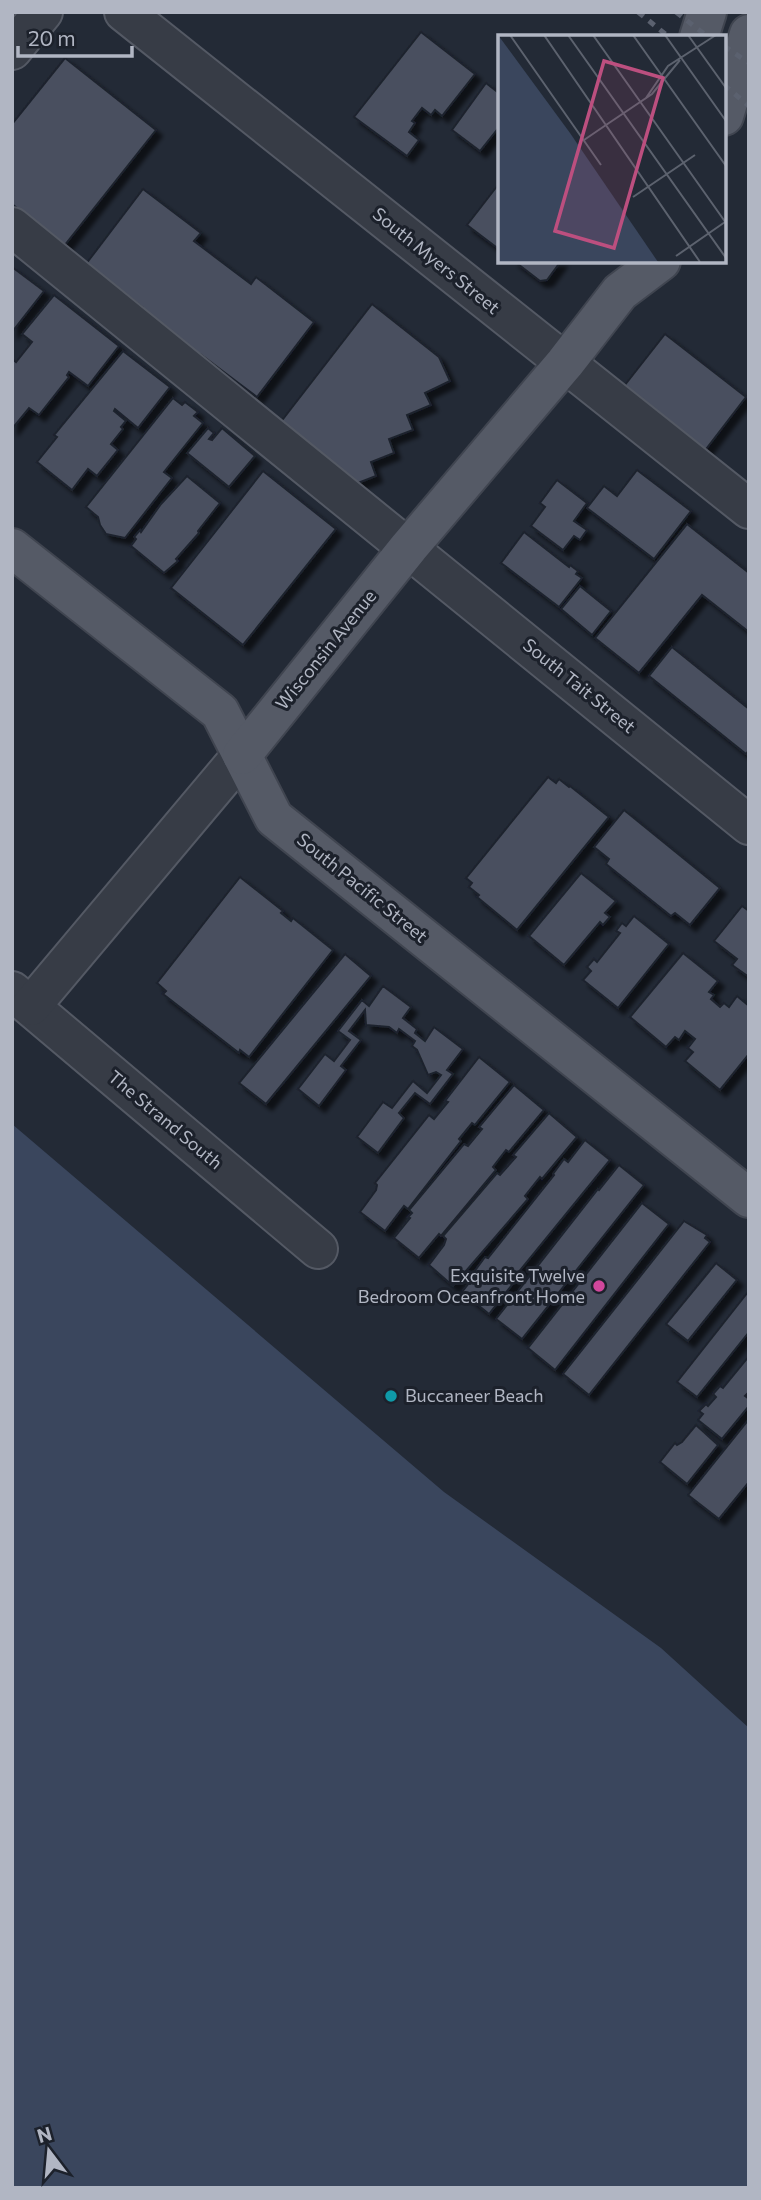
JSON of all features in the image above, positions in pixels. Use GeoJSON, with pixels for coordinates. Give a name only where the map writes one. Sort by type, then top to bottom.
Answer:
{"type":"FeatureCollection","features":[{"type":"Feature","properties":{"kind":"main road"},"geometry":{"type":"LineString","coordinates":[[700,35],[707,12]]}},
{"type":"Feature","properties":{"kind":"main road"},"geometry":{"type":"LineString","coordinates":[[726,109],[749,34]]}},
{"type":"Feature","properties":{"kind":"main road","name":"Wisconsin Avenue"},"geometry":{"type":"LineString","coordinates":[[242,755],[409,547],[565,363],[620,276],[658,262]]}},
{"type":"Feature","properties":{"kind":"main road","name":"South Pacific Street"},"geometry":{"type":"LineString","coordinates":[[12,548],[220,712],[274,818],[749,1198]]}},
{"type":"Feature","properties":{"kind":"street"},"geometry":{"type":"LineString","coordinates":[[12,50],[43,12]]}},
{"type":"Feature","properties":{"kind":"street","name":"South Myers Street"},"geometry":{"type":"LineString","coordinates":[[124,12],[749,509]]}},
{"type":"Feature","properties":{"kind":"street","name":"South Tait Street"},"geometry":{"type":"LineString","coordinates":[[12,227],[749,825]]}},
{"type":"Feature","properties":{"kind":"street","name":"Wisconsin Avenue"},"geometry":{"type":"LineString","coordinates":[[22,999],[242,755]]}},
{"type":"Feature","properties":{"kind":"street","name":"The Strand South"},"geometry":{"type":"LineString","coordinates":[[22,999],[318,1250]]}},
{"type":"Feature","properties":{"kind":"water"},"geometry":{"type":"Polygon","coordinates":[[[12,1124],[444,1492],[661,1648],[749,1728],[749,2188],[12,2188],[12,1124]]]}},
{"type":"Feature","properties":{"kind":"building"},"geometry":{"type":"Polygon","coordinates":[[[421,32],[475,74],[442,116],[435,110],[431,115],[422,108],[412,121],[415,123],[409,132],[419,140],[407,156],[354,117],[421,32]]]}},
{"type":"Feature","properties":{"kind":"building"},"geometry":{"type":"Polygon","coordinates":[[[65,58],[156,130],[64,246],[12,204],[12,124],[65,58]]]}},
{"type":"Feature","properties":{"kind":"building"},"geometry":{"type":"Polygon","coordinates":[[[486,83],[498,92],[498,128],[480,151],[452,130],[486,83]]]}},
{"type":"Feature","properties":{"kind":"building"},"geometry":{"type":"Polygon","coordinates":[[[498,185],[498,248],[467,225],[498,185]]]}},
{"type":"Feature","properties":{"kind":"building"},"geometry":{"type":"Polygon","coordinates":[[[143,189],[201,233],[194,241],[251,284],[256,277],[314,322],[257,397],[200,354],[198,358],[138,313],[142,307],[86,264],[143,189]]]}},
{"type":"Feature","properties":{"kind":"building"},"geometry":{"type":"Polygon","coordinates":[[[515,262],[560,262],[547,280],[540,281],[515,262]]]}},
{"type":"Feature","properties":{"kind":"building"},"geometry":{"type":"Polygon","coordinates":[[[12,267],[44,291],[12,332],[12,267]]]}},
{"type":"Feature","properties":{"kind":"building"},"geometry":{"type":"Polygon","coordinates":[[[54,295],[119,346],[88,386],[69,372],[69,377],[39,415],[29,408],[12,429],[12,359],[16,362],[32,342],[22,334],[54,295]]]}},
{"type":"Feature","properties":{"kind":"building"},"geometry":{"type":"Polygon","coordinates":[[[372,304],[439,357],[450,381],[425,393],[431,405],[407,415],[413,430],[389,439],[394,453],[371,462],[376,476],[358,483],[280,423],[372,304]]]}},
{"type":"Feature","properties":{"kind":"building"},"geometry":{"type":"Polygon","coordinates":[[[665,334],[746,397],[703,453],[621,390],[665,334]]]}},
{"type":"Feature","properties":{"kind":"building"},"geometry":{"type":"Polygon","coordinates":[[[123,351],[170,387],[138,428],[115,409],[126,421],[111,444],[118,450],[97,476],[88,469],[72,490],[37,462],[57,437],[54,435],[123,351]]]}},
{"type":"Feature","properties":{"kind":"building"},"geometry":{"type":"Polygon","coordinates":[[[173,398],[182,405],[185,402],[198,412],[194,416],[203,423],[164,472],[172,478],[125,538],[106,534],[98,517],[86,507],[173,398]]]}},
{"type":"Feature","properties":{"kind":"building"},"geometry":{"type":"Polygon","coordinates":[[[208,428],[214,433],[209,439],[212,440],[222,428],[255,456],[229,487],[187,453],[208,428]]]}},
{"type":"Feature","properties":{"kind":"building"},"geometry":{"type":"Polygon","coordinates":[[[637,470],[691,511],[654,559],[587,508],[604,486],[617,496],[637,470]]]}},
{"type":"Feature","properties":{"kind":"building"},"geometry":{"type":"Polygon","coordinates":[[[263,471],[336,529],[243,645],[171,588],[263,471]]]}},
{"type":"Feature","properties":{"kind":"building"},"geometry":{"type":"Polygon","coordinates":[[[187,476],[220,503],[176,559],[178,561],[164,573],[131,546],[136,539],[134,537],[187,476]]]}},
{"type":"Feature","properties":{"kind":"building"},"geometry":{"type":"Polygon","coordinates":[[[557,480],[587,503],[574,521],[587,530],[580,540],[574,536],[563,550],[531,526],[545,507],[540,503],[557,480]]]}},
{"type":"Feature","properties":{"kind":"building"},"geometry":{"type":"Polygon","coordinates":[[[687,524],[749,573],[749,632],[702,595],[639,673],[595,638],[687,524]]]}},
{"type":"Feature","properties":{"kind":"building"},"geometry":{"type":"Polygon","coordinates":[[[524,532],[578,571],[576,574],[582,578],[559,607],[501,563],[524,532]]]}},
{"type":"Feature","properties":{"kind":"building"},"geometry":{"type":"Polygon","coordinates":[[[580,586],[611,611],[592,635],[561,609],[580,586]]]}},
{"type":"Feature","properties":{"kind":"building"},"geometry":{"type":"Polygon","coordinates":[[[672,647],[749,709],[749,750],[746,754],[649,676],[672,647]]]}},
{"type":"Feature","properties":{"kind":"building"},"geometry":{"type":"Polygon","coordinates":[[[548,777],[556,783],[559,779],[570,786],[609,817],[517,930],[477,897],[479,895],[469,887],[472,883],[466,878],[548,777]]]}},
{"type":"Feature","properties":{"kind":"building"},"geometry":{"type":"Polygon","coordinates":[[[624,810],[720,888],[690,925],[675,913],[671,916],[606,864],[609,859],[594,847],[624,810]]]}},
{"type":"Feature","properties":{"kind":"building"},"geometry":{"type":"Polygon","coordinates":[[[581,873],[616,901],[605,913],[610,917],[603,925],[600,922],[564,965],[529,936],[581,873]]]}},
{"type":"Feature","properties":{"kind":"building"},"geometry":{"type":"Polygon","coordinates":[[[240,877],[283,911],[281,913],[291,921],[293,918],[333,950],[249,1057],[240,1050],[239,1053],[163,994],[166,991],[157,983],[240,877]]]}},
{"type":"Feature","properties":{"kind":"building"},"geometry":{"type":"Polygon","coordinates":[[[742,906],[749,911],[749,977],[732,965],[737,959],[714,941],[742,906]]]}},
{"type":"Feature","properties":{"kind":"building"},"geometry":{"type":"Polygon","coordinates":[[[634,916],[669,944],[618,1008],[583,980],[591,971],[587,967],[594,959],[597,962],[620,933],[616,931],[622,923],[626,926],[634,916]]]}},
{"type":"Feature","properties":{"kind":"building"},"geometry":{"type":"Polygon","coordinates":[[[683,953],[718,981],[709,992],[714,995],[711,999],[720,1007],[724,1003],[729,1007],[737,996],[749,1006],[749,1054],[720,1090],[685,1061],[693,1052],[688,1048],[695,1039],[685,1031],[679,1040],[675,1037],[666,1047],[630,1017],[683,953]]]}},
{"type":"Feature","properties":{"kind":"building"},"geometry":{"type":"Polygon","coordinates":[[[345,954],[371,976],[266,1104],[239,1083],[345,954]]]}},
{"type":"Feature","properties":{"kind":"building"},"geometry":{"type":"Polygon","coordinates":[[[383,986],[411,1007],[403,1018],[417,1029],[415,1033],[425,1041],[434,1027],[463,1049],[447,1070],[453,1074],[430,1104],[415,1093],[399,1113],[404,1118],[378,1153],[357,1137],[383,1102],[392,1108],[413,1081],[427,1093],[441,1075],[436,1072],[428,1075],[417,1050],[412,1046],[415,1041],[399,1029],[397,1033],[389,1027],[366,1025],[365,1010],[349,1031],[361,1040],[341,1066],[346,1070],[319,1106],[298,1089],[325,1054],[334,1061],[350,1040],[338,1031],[362,1000],[369,1006],[383,986]]]}},
{"type":"Feature","properties":{"kind":"building"},"geometry":{"type":"Polygon","coordinates":[[[479,1057],[510,1082],[475,1125],[472,1123],[459,1139],[461,1141],[408,1209],[404,1206],[385,1231],[360,1212],[376,1190],[375,1183],[429,1115],[434,1119],[479,1057]]]}},
{"type":"Feature","properties":{"kind":"building"},"geometry":{"type":"Polygon","coordinates":[[[514,1085],[544,1110],[509,1152],[506,1150],[493,1167],[496,1170],[419,1258],[394,1238],[410,1218],[408,1217],[412,1213],[409,1210],[464,1144],[468,1146],[482,1129],[479,1127],[514,1085]]]}},
{"type":"Feature","properties":{"kind":"building"},"geometry":{"type":"Polygon","coordinates":[[[549,1113],[577,1137],[542,1179],[540,1177],[525,1196],[528,1199],[453,1286],[429,1265],[444,1245],[446,1239],[443,1236],[497,1173],[500,1175],[516,1157],[513,1155],[549,1113]]]}},
{"type":"Feature","properties":{"kind":"building"},"geometry":{"type":"Polygon","coordinates":[[[585,1140],[610,1160],[513,1279],[515,1281],[489,1314],[462,1292],[485,1257],[488,1258],[564,1159],[568,1162],[585,1140]]]}},
{"type":"Feature","properties":{"kind":"building"},"geometry":{"type":"Polygon","coordinates":[[[619,1165],[644,1185],[522,1339],[496,1319],[619,1165]]]}},
{"type":"Feature","properties":{"kind":"building","name":"Exquisite Twelve Bedroom Oceanfront Home"},"geometry":{"type":"Polygon","coordinates":[[[642,1203],[669,1224],[555,1370],[528,1348],[642,1203]]]}},
{"type":"Feature","properties":{"kind":"building"},"geometry":{"type":"Polygon","coordinates":[[[684,1221],[707,1235],[705,1238],[710,1242],[589,1395],[563,1374],[684,1221]]]}},
{"type":"Feature","properties":{"kind":"building"},"geometry":{"type":"Polygon","coordinates":[[[716,1263],[737,1280],[688,1341],[666,1324],[716,1263]]]}},
{"type":"Feature","properties":{"kind":"building"},"geometry":{"type":"Polygon","coordinates":[[[748,1292],[749,1332],[697,1397],[677,1382],[748,1292]]]}},
{"type":"Feature","properties":{"kind":"building"},"geometry":{"type":"Polygon","coordinates":[[[749,1356],[749,1392],[745,1396],[749,1399],[749,1406],[722,1439],[698,1420],[703,1414],[699,1411],[706,1404],[708,1406],[716,1397],[713,1394],[720,1386],[723,1388],[749,1356]]]}},
{"type":"Feature","properties":{"kind":"building"},"geometry":{"type":"Polygon","coordinates":[[[749,1419],[749,1482],[719,1519],[688,1495],[749,1419]]]}},
{"type":"Feature","properties":{"kind":"building"},"geometry":{"type":"Polygon","coordinates":[[[696,1425],[718,1445],[687,1484],[660,1462],[675,1443],[677,1445],[682,1442],[696,1425]]]}},
{"type":"Feature","properties":{"kind":"railway"},"geometry":{"type":"LineString","coordinates":[[638,12],[667,35]]}},
{"type":"Feature","properties":{"kind":"railway"},"geometry":{"type":"LineString","coordinates":[[676,12],[705,35]]}},
{"type":"Feature","properties":{"kind":"railway"},"geometry":{"type":"LineString","coordinates":[[726,47],[749,63]]}},
{"type":"Feature","properties":{"kind":"railway"},"geometry":{"type":"LineString","coordinates":[[726,87],[749,106]]}},
{"type":"Feature","properties":{"kind":"place","name":"Exquisite Twelve Bedroom Oceanfront Home"},"geometry":{"type":"Point","coordinates":[599,1286]}},
{"type":"Feature","properties":{"kind":"place","name":"Buccaneer Beach"},"geometry":{"type":"Point","coordinates":[391,1396]}}]}
